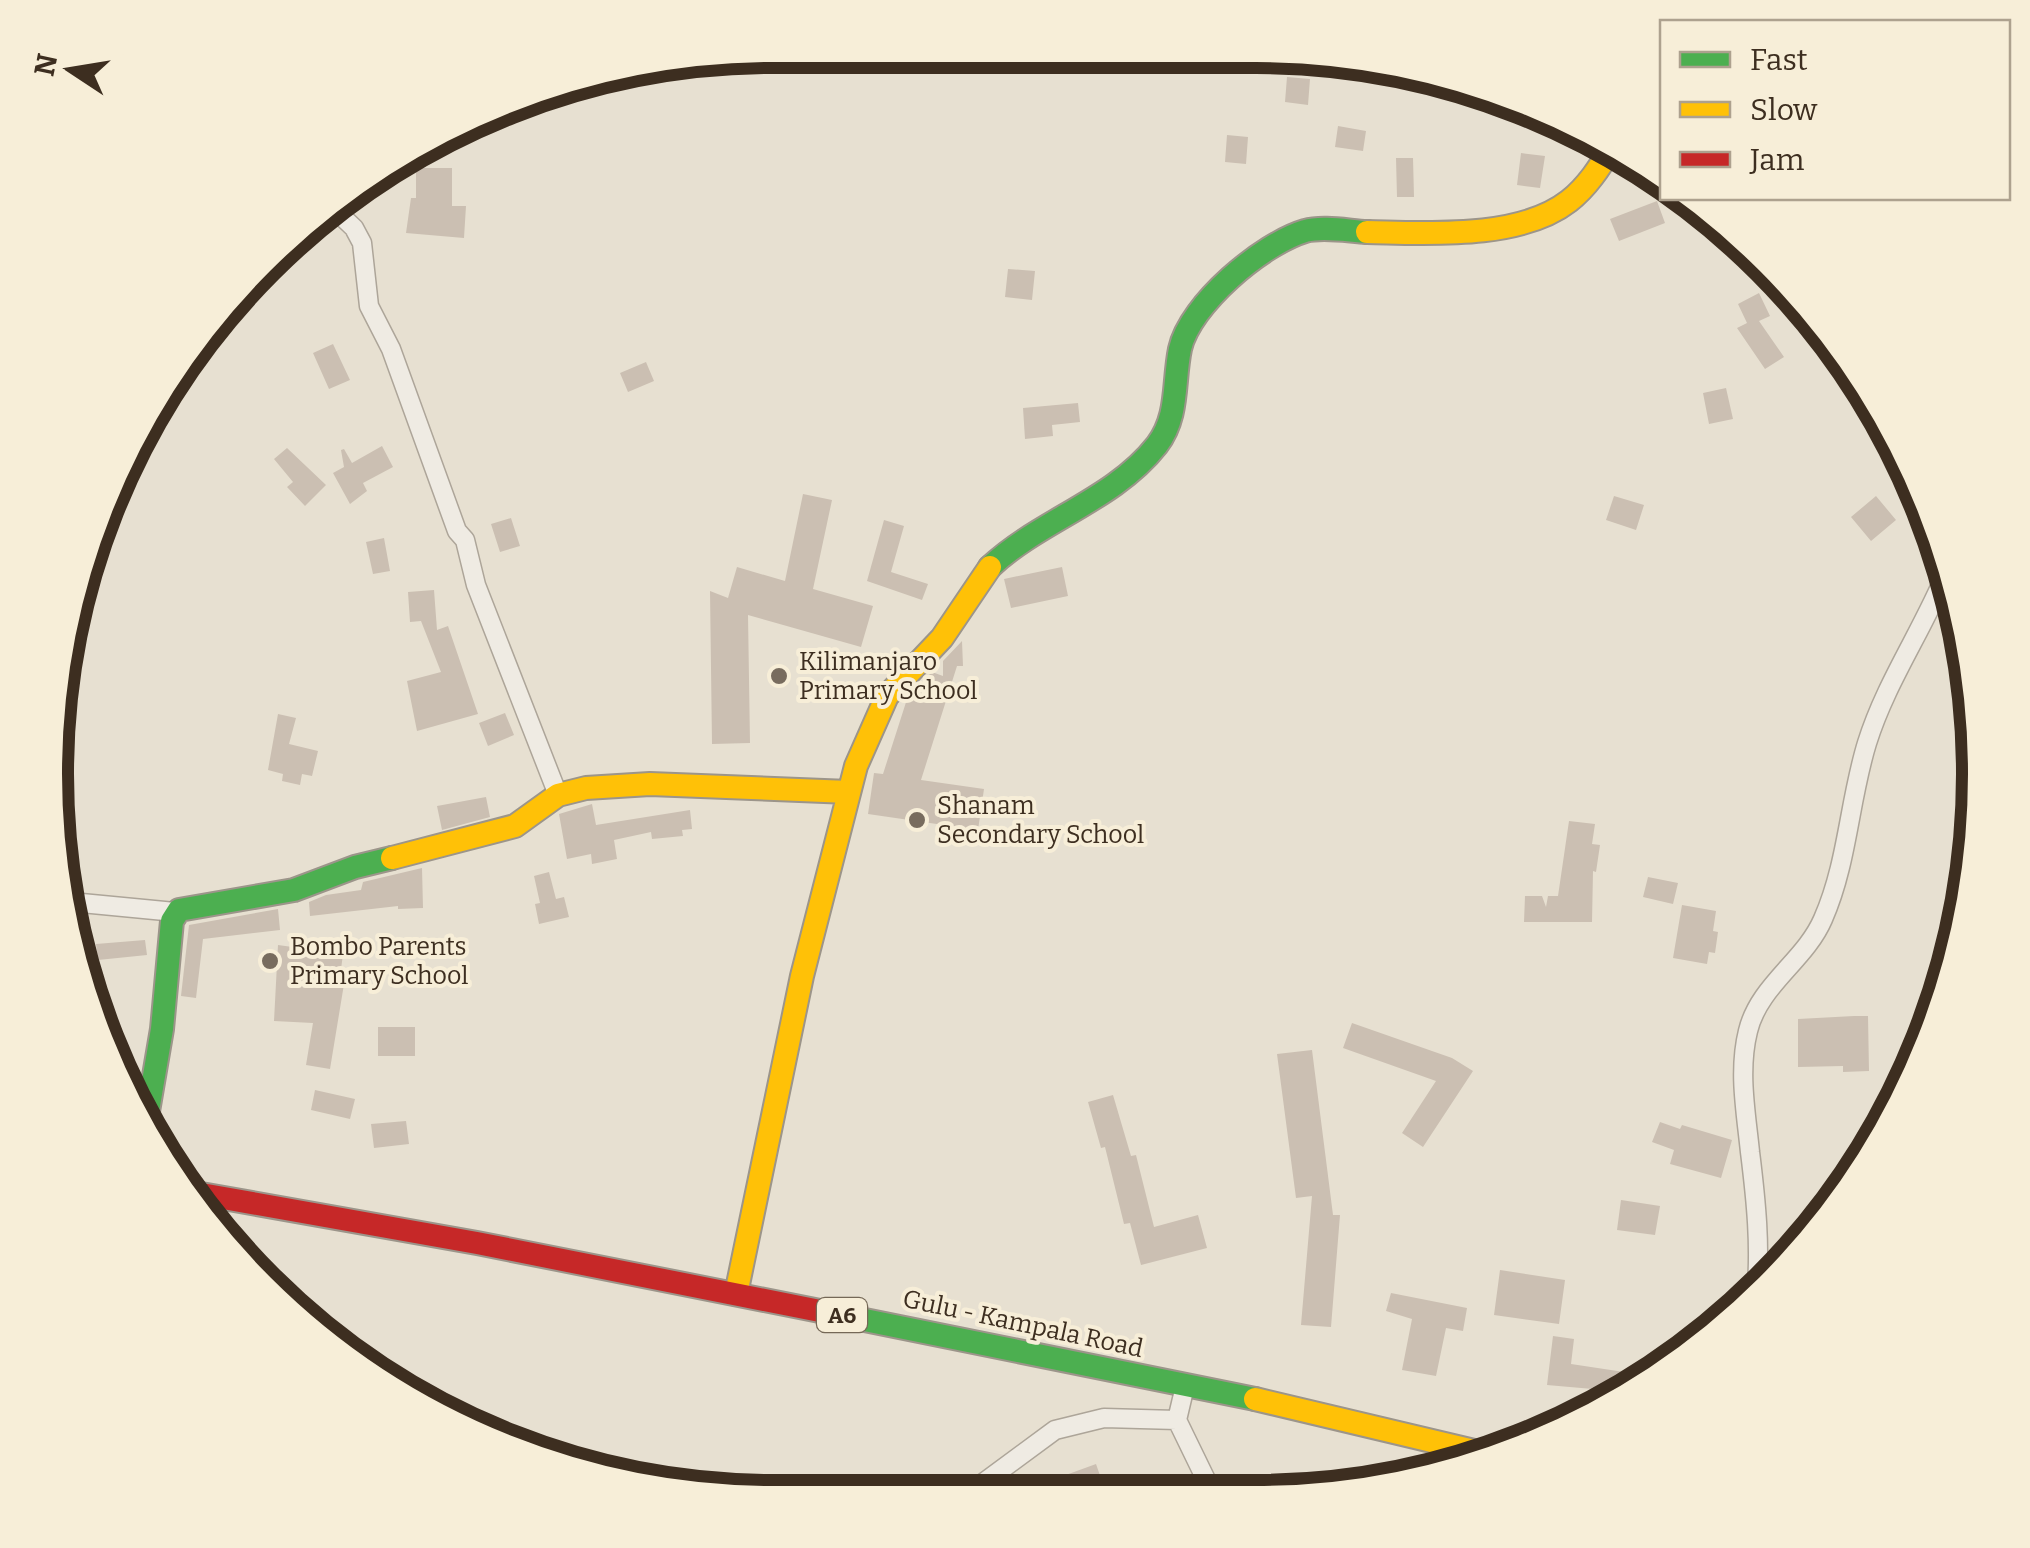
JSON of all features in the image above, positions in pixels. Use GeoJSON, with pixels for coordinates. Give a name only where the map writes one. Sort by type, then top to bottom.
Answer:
{"type":"FeatureCollection","features":[{"type":"Feature","properties":{"kind":"street"},"geometry":{"type":"LineString","coordinates":[[736,1294],[793,1014],[848,792],[881,705],[897,682],[943,637],[986,570],[1130,471],[1156,446],[1176,409],[1180,348],[1187,326],[1201,304],[1285,239],[1308,230],[1487,229],[1542,217],[1579,194],[1604,159]]}},
{"type":"Feature","properties":{"kind":"street"},"geometry":{"type":"LineString","coordinates":[[341,216],[354,228],[362,244],[369,306],[391,349],[457,531],[464,540],[476,585],[558,795]]}},
{"type":"Feature","properties":{"kind":"street"},"geometry":{"type":"LineString","coordinates":[[1757,1273],[1758,1232],[1742,1067],[1748,1028],[1763,996],[1804,951],[1821,925],[1840,874],[1867,742],[1884,697],[1939,593]]}},
{"type":"Feature","properties":{"kind":"street"},"geometry":{"type":"LineString","coordinates":[[80,903],[176,912],[294,890],[355,867],[515,826],[558,795],[633,784],[848,792]]}},
{"type":"Feature","properties":{"kind":"street"},"geometry":{"type":"LineString","coordinates":[[149,1103],[176,912]]}},
{"type":"Feature","properties":{"kind":"street","name":"Gulu - Kampala Road"},"geometry":{"type":"LineString","coordinates":[[206,1195],[736,1294],[1466,1448]]}},
{"type":"Feature","properties":{"kind":"street"},"geometry":{"type":"LineString","coordinates":[[1185,1386],[1177,1420],[1206,1480]]}},
{"type":"Feature","properties":{"kind":"street"},"geometry":{"type":"LineString","coordinates":[[987,1480],[1055,1430],[1104,1418],[1177,1420]]}},
{"type":"Feature","properties":{"kind":"building"},"geometry":{"type":"Polygon","coordinates":[[[1287,77],[1310,79],[1308,105],[1285,102],[1287,77]]]}},
{"type":"Feature","properties":{"kind":"building"},"geometry":{"type":"Polygon","coordinates":[[[1338,126],[1366,131],[1363,151],[1335,147],[1338,126]]]}},
{"type":"Feature","properties":{"kind":"building"},"geometry":{"type":"Polygon","coordinates":[[[1227,135],[1248,137],[1246,164],[1225,162],[1227,135]]]}},
{"type":"Feature","properties":{"kind":"building"},"geometry":{"type":"Polygon","coordinates":[[[1521,153],[1545,156],[1540,188],[1517,185],[1521,153]]]}},
{"type":"Feature","properties":{"kind":"building"},"geometry":{"type":"Polygon","coordinates":[[[1396,158],[1413,158],[1414,197],[1397,197],[1396,158]]]}},
{"type":"Feature","properties":{"kind":"building"},"geometry":{"type":"Polygon","coordinates":[[[416,168],[452,168],[452,206],[466,206],[464,238],[406,233],[411,198],[416,198],[416,168]]]}},
{"type":"Feature","properties":{"kind":"building"},"geometry":{"type":"Polygon","coordinates":[[[1657,201],[1665,223],[1619,241],[1610,219],[1657,201]]]}},
{"type":"Feature","properties":{"kind":"building"},"geometry":{"type":"Polygon","coordinates":[[[1008,269],[1035,271],[1032,300],[1005,297],[1008,269]]]}},
{"type":"Feature","properties":{"kind":"building"},"geometry":{"type":"Polygon","coordinates":[[[1759,293],[1770,316],[1759,321],[1784,357],[1765,369],[1737,328],[1747,323],[1738,304],[1759,293]]]}},
{"type":"Feature","properties":{"kind":"building"},"geometry":{"type":"Polygon","coordinates":[[[333,344],[350,380],[329,389],[313,353],[333,344]]]}},
{"type":"Feature","properties":{"kind":"building"},"geometry":{"type":"Polygon","coordinates":[[[646,362],[654,381],[628,392],[620,373],[646,362]]]}},
{"type":"Feature","properties":{"kind":"building"},"geometry":{"type":"Polygon","coordinates":[[[1726,388],[1733,419],[1709,424],[1703,393],[1726,388]]]}},
{"type":"Feature","properties":{"kind":"building"},"geometry":{"type":"Polygon","coordinates":[[[1078,403],[1080,422],[1052,425],[1053,436],[1025,439],[1023,408],[1078,403]]]}},
{"type":"Feature","properties":{"kind":"building"},"geometry":{"type":"Polygon","coordinates":[[[382,446],[393,467],[363,483],[367,491],[350,504],[333,473],[344,467],[341,450],[352,463],[382,446]]]}},
{"type":"Feature","properties":{"kind":"building"},"geometry":{"type":"Polygon","coordinates":[[[287,448],[326,485],[305,506],[287,487],[293,482],[274,459],[287,448]]]}},
{"type":"Feature","properties":{"kind":"building"},"geometry":{"type":"Polygon","coordinates":[[[803,494],[832,500],[813,589],[873,606],[861,647],[748,615],[750,743],[712,744],[710,591],[728,598],[737,567],[785,581],[803,494]]]}},
{"type":"Feature","properties":{"kind":"building"},"geometry":{"type":"Polygon","coordinates":[[[1614,496],[1644,505],[1636,530],[1606,520],[1614,496]]]}},
{"type":"Feature","properties":{"kind":"building"},"geometry":{"type":"Polygon","coordinates":[[[1876,496],[1896,520],[1871,541],[1851,517],[1876,496]]]}},
{"type":"Feature","properties":{"kind":"building"},"geometry":{"type":"Polygon","coordinates":[[[511,518],[520,546],[500,552],[491,524],[511,518]]]}},
{"type":"Feature","properties":{"kind":"building"},"geometry":{"type":"Polygon","coordinates":[[[884,520],[904,526],[891,572],[928,584],[922,600],[867,581],[884,520]]]}},
{"type":"Feature","properties":{"kind":"building"},"geometry":{"type":"Polygon","coordinates":[[[384,538],[390,571],[373,574],[366,542],[384,538]]]}},
{"type":"Feature","properties":{"kind":"building"},"geometry":{"type":"Polygon","coordinates":[[[1062,567],[1068,596],[1011,608],[1004,579],[1062,567]]]}},
{"type":"Feature","properties":{"kind":"building"},"geometry":{"type":"Polygon","coordinates":[[[434,590],[437,630],[448,626],[478,714],[417,731],[407,681],[441,672],[421,621],[410,622],[408,592],[434,590]]]}},
{"type":"Feature","properties":{"kind":"building"},"geometry":{"type":"Polygon","coordinates":[[[962,641],[963,666],[957,666],[921,780],[984,789],[978,830],[868,814],[874,773],[883,774],[908,696],[932,672],[943,676],[943,661],[962,641]]]}},
{"type":"Feature","properties":{"kind":"building"},"geometry":{"type":"Polygon","coordinates":[[[505,713],[514,735],[488,746],[479,723],[505,713]]]}},
{"type":"Feature","properties":{"kind":"building"},"geometry":{"type":"Polygon","coordinates":[[[278,714],[296,718],[289,744],[318,751],[312,776],[302,774],[300,785],[282,781],[283,774],[268,770],[278,714]]]}},
{"type":"Feature","properties":{"kind":"building"},"geometry":{"type":"Polygon","coordinates":[[[486,797],[490,817],[442,830],[437,806],[486,797]]]}},
{"type":"Feature","properties":{"kind":"building"},"geometry":{"type":"Polygon","coordinates":[[[592,804],[596,825],[690,810],[692,829],[682,830],[683,836],[652,839],[651,832],[614,840],[617,859],[592,864],[591,854],[567,859],[559,814],[592,804]]]}},
{"type":"Feature","properties":{"kind":"building"},"geometry":{"type":"Polygon","coordinates":[[[1569,821],[1595,824],[1592,844],[1600,845],[1596,872],[1593,871],[1592,922],[1524,922],[1525,896],[1542,896],[1546,907],[1548,896],[1558,896],[1569,821]]]}},
{"type":"Feature","properties":{"kind":"building"},"geometry":{"type":"Polygon","coordinates":[[[422,868],[423,908],[398,906],[310,916],[309,902],[361,890],[363,882],[422,868]]]}},
{"type":"Feature","properties":{"kind":"building"},"geometry":{"type":"Polygon","coordinates":[[[549,872],[556,899],[564,897],[569,917],[539,924],[535,904],[540,903],[534,876],[549,872]]]}},
{"type":"Feature","properties":{"kind":"building"},"geometry":{"type":"Polygon","coordinates":[[[1648,877],[1678,883],[1673,904],[1643,897],[1648,877]]]}},
{"type":"Feature","properties":{"kind":"building"},"geometry":{"type":"Polygon","coordinates":[[[1682,905],[1716,911],[1715,953],[1709,952],[1707,964],[1673,958],[1682,905]]]}},
{"type":"Feature","properties":{"kind":"building"},"geometry":{"type":"Polygon","coordinates":[[[278,909],[280,930],[203,939],[196,998],[181,996],[189,925],[278,909]]]}},
{"type":"Feature","properties":{"kind":"building"},"geometry":{"type":"Polygon","coordinates":[[[145,940],[147,955],[98,960],[96,944],[145,940]]]}},
{"type":"Feature","properties":{"kind":"building"},"geometry":{"type":"Polygon","coordinates":[[[278,945],[343,954],[340,977],[345,978],[330,1069],[306,1065],[313,1023],[274,1021],[278,945]]]}},
{"type":"Feature","properties":{"kind":"building"},"geometry":{"type":"Polygon","coordinates":[[[1868,1016],[1869,1071],[1843,1072],[1843,1066],[1798,1067],[1798,1019],[1868,1016]]]}},
{"type":"Feature","properties":{"kind":"building"},"geometry":{"type":"Polygon","coordinates":[[[1352,1023],[1452,1058],[1473,1071],[1423,1147],[1402,1133],[1436,1081],[1343,1048],[1352,1023]]]}},
{"type":"Feature","properties":{"kind":"building"},"geometry":{"type":"Polygon","coordinates":[[[378,1027],[415,1027],[415,1056],[378,1056],[378,1027]]]}},
{"type":"Feature","properties":{"kind":"building"},"geometry":{"type":"Polygon","coordinates":[[[1312,1050],[1333,1215],[1340,1215],[1331,1327],[1301,1325],[1312,1196],[1296,1198],[1277,1054],[1312,1050]]]}},
{"type":"Feature","properties":{"kind":"building"},"geometry":{"type":"Polygon","coordinates":[[[315,1090],[355,1099],[350,1119],[311,1110],[315,1090]]]}},
{"type":"Feature","properties":{"kind":"building"},"geometry":{"type":"Polygon","coordinates":[[[1113,1095],[1131,1156],[1136,1155],[1154,1227],[1198,1215],[1207,1248],[1141,1265],[1130,1223],[1124,1224],[1105,1147],[1101,1148],[1088,1102],[1113,1095]]]}},
{"type":"Feature","properties":{"kind":"building"},"geometry":{"type":"Polygon","coordinates":[[[406,1121],[409,1144],[374,1148],[371,1124],[406,1121]]]}},
{"type":"Feature","properties":{"kind":"building"},"geometry":{"type":"Polygon","coordinates":[[[1660,1122],[1732,1140],[1721,1178],[1670,1164],[1674,1150],[1652,1142],[1660,1122]]]}},
{"type":"Feature","properties":{"kind":"building"},"geometry":{"type":"Polygon","coordinates":[[[1621,1200],[1660,1206],[1655,1235],[1617,1230],[1621,1200]]]}},
{"type":"Feature","properties":{"kind":"building"},"geometry":{"type":"Polygon","coordinates":[[[1500,1270],[1565,1280],[1559,1324],[1494,1315],[1500,1270]]]}},
{"type":"Feature","properties":{"kind":"building"},"geometry":{"type":"Polygon","coordinates":[[[1391,1293],[1467,1308],[1463,1331],[1446,1328],[1436,1376],[1402,1370],[1412,1319],[1386,1311],[1391,1293]]]}},
{"type":"Feature","properties":{"kind":"building"},"geometry":{"type":"Polygon","coordinates":[[[1553,1336],[1574,1339],[1571,1364],[1624,1372],[1623,1377],[1602,1390],[1547,1385],[1553,1336]]]}},
{"type":"Feature","properties":{"kind":"building"},"geometry":{"type":"Polygon","coordinates":[[[1096,1464],[1102,1480],[1064,1480],[1063,1476],[1096,1464]]]}},
{"type":"Feature","properties":{"kind":"traffic: fast"},"geometry":{"type":"LineString","coordinates":[[990,567],[1031,536],[1120,481],[1157,445],[1169,423],[1186,332],[1230,278],[1269,249],[1305,231],[1367,232]]}},
{"type":"Feature","properties":{"kind":"traffic: fast"},"geometry":{"type":"LineString","coordinates":[[149,1103],[162,1029],[172,921],[179,910],[294,890],[392,858]]}},
{"type":"Feature","properties":{"kind":"traffic: fast"},"geometry":{"type":"LineString","coordinates":[[835,1314],[1255,1399]]}},
{"type":"Feature","properties":{"kind":"traffic: slow"},"geometry":{"type":"LineString","coordinates":[[1367,232],[1472,232],[1525,222],[1569,201],[1604,159]]}},
{"type":"Feature","properties":{"kind":"traffic: slow"},"geometry":{"type":"LineString","coordinates":[[736,1294],[802,976],[856,766],[887,696],[942,638],[990,567]]}},
{"type":"Feature","properties":{"kind":"traffic: slow"},"geometry":{"type":"LineString","coordinates":[[392,858],[515,826],[558,795],[586,788],[650,784],[849,792]]}},
{"type":"Feature","properties":{"kind":"traffic: slow"},"geometry":{"type":"LineString","coordinates":[[1255,1399],[1464,1449]]}},
{"type":"Feature","properties":{"kind":"traffic: jam"},"geometry":{"type":"LineString","coordinates":[[207,1195],[477,1243],[835,1314]]}},
{"type":"Feature","properties":{"kind":"place","name":"Kilimanjaro Primary School"},"geometry":{"type":"Point","coordinates":[779,676]}},
{"type":"Feature","properties":{"kind":"place","name":"Shanam Secondary School"},"geometry":{"type":"Point","coordinates":[917,820]}},
{"type":"Feature","properties":{"kind":"place","name":"Bombo Parents Primary School"},"geometry":{"type":"Point","coordinates":[270,961]}}]}
